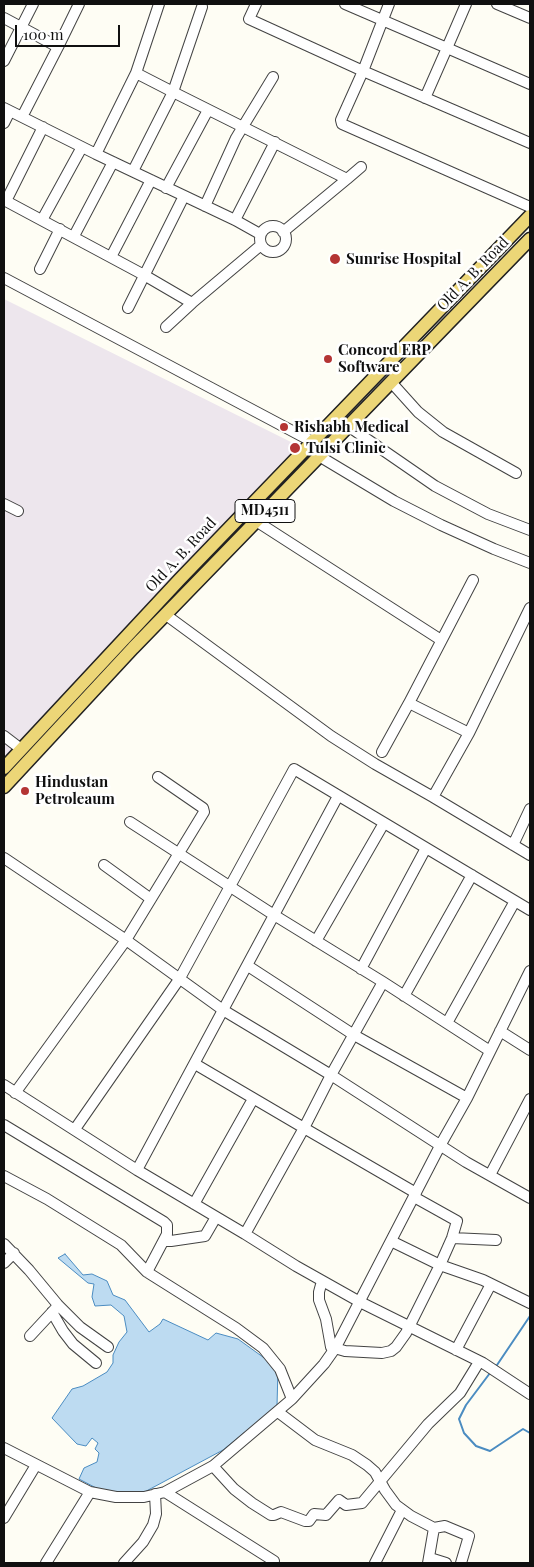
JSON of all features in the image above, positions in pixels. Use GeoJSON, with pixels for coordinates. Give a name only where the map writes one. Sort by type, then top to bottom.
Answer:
{"type":"FeatureCollection","features":[{"type":"Feature","properties":{"kind":"main road","name":"Old A. B. Road"},"geometry":{"type":"LineString","coordinates":[[4,768],[180,580],[530,216]]}},
{"type":"Feature","properties":{"kind":"main road","name":"Old A. B. Road"},"geometry":{"type":"LineString","coordinates":[[4,787],[133,648],[530,239]]}},
{"type":"Feature","properties":{"kind":"main road"},"geometry":{"type":"LineString","coordinates":[[505,242],[515,254]]}},
{"type":"Feature","properties":{"kind":"street"},"geometry":{"type":"LineString","coordinates":[[4,61],[33,4]]}},
{"type":"Feature","properties":{"kind":"street"},"geometry":{"type":"LineString","coordinates":[[22,116],[79,4]]}},
{"type":"Feature","properties":{"kind":"street"},"geometry":{"type":"LineString","coordinates":[[96,154],[136,73],[160,4]]}},
{"type":"Feature","properties":{"kind":"street"},"geometry":{"type":"LineString","coordinates":[[256,4],[249,19],[363,71],[530,143]]}},
{"type":"Feature","properties":{"kind":"street"},"geometry":{"type":"LineString","coordinates":[[345,4],[530,84]]}},
{"type":"Feature","properties":{"kind":"street"},"geometry":{"type":"LineString","coordinates":[[389,4],[363,71],[341,120],[342,124],[530,207]]}},
{"type":"Feature","properties":{"kind":"street"},"geometry":{"type":"LineString","coordinates":[[425,98],[466,4]]}},
{"type":"Feature","properties":{"kind":"street"},"geometry":{"type":"LineString","coordinates":[[497,4],[530,18]]}},
{"type":"Feature","properties":{"kind":"street"},"geometry":{"type":"LineString","coordinates":[[133,172],[173,92],[202,7]]}},
{"type":"Feature","properties":{"kind":"street"},"geometry":{"type":"LineString","coordinates":[[4,18],[58,47]]}},
{"type":"Feature","properties":{"kind":"street"},"geometry":{"type":"LineString","coordinates":[[136,73],[347,179]]}},
{"type":"Feature","properties":{"kind":"street"},"geometry":{"type":"LineString","coordinates":[[205,206],[242,127],[273,77]]}},
{"type":"Feature","properties":{"kind":"street"},"geometry":{"type":"LineString","coordinates":[[4,123],[7,109],[96,154],[235,220],[261,240],[270,251],[280,249],[285,242],[283,232],[278,227],[271,226],[265,229],[261,240],[166,327]]}},
{"type":"Feature","properties":{"kind":"street"},"geometry":{"type":"LineString","coordinates":[[166,188],[208,110]]}},
{"type":"Feature","properties":{"kind":"street"},"geometry":{"type":"LineString","coordinates":[[43,127],[5,200],[74,236],[192,303]]}},
{"type":"Feature","properties":{"kind":"street"},"geometry":{"type":"LineString","coordinates":[[235,220],[275,142]]}},
{"type":"Feature","properties":{"kind":"street"},"geometry":{"type":"LineString","coordinates":[[42,220],[82,146]]}},
{"type":"Feature","properties":{"kind":"street"},"geometry":{"type":"LineString","coordinates":[[74,236],[113,162]]}},
{"type":"Feature","properties":{"kind":"street"},"geometry":{"type":"LineString","coordinates":[[283,232],[361,166]]}},
{"type":"Feature","properties":{"kind":"street"},"geometry":{"type":"LineString","coordinates":[[111,257],[151,180]]}},
{"type":"Feature","properties":{"kind":"street"},"geometry":{"type":"LineString","coordinates":[[128,308],[184,196]]}},
{"type":"Feature","properties":{"kind":"street"},"geometry":{"type":"LineString","coordinates":[[40,270],[60,229]]}},
{"type":"Feature","properties":{"kind":"street"},"geometry":{"type":"LineString","coordinates":[[4,278],[313,442]]}},
{"type":"Feature","properties":{"kind":"street"},"geometry":{"type":"LineString","coordinates":[[391,382],[418,412],[443,432],[516,473]]}},
{"type":"Feature","properties":{"kind":"street"},"geometry":{"type":"LineString","coordinates":[[348,426],[435,486],[488,514],[530,530]]}},
{"type":"Feature","properties":{"kind":"street"},"geometry":{"type":"LineString","coordinates":[[319,456],[394,501],[441,525],[530,563]]}},
{"type":"Feature","properties":{"kind":"street"},"geometry":{"type":"LineString","coordinates":[[4,504],[18,511]]}},
{"type":"Feature","properties":{"kind":"street"},"geometry":{"type":"LineString","coordinates":[[256,521],[442,640]]}},
{"type":"Feature","properties":{"kind":"street"},"geometry":{"type":"LineString","coordinates":[[382,752],[473,580]]}},
{"type":"Feature","properties":{"kind":"street"},"geometry":{"type":"LineString","coordinates":[[434,797],[469,733],[530,608]]}},
{"type":"Feature","properties":{"kind":"street"},"geometry":{"type":"LineString","coordinates":[[166,615],[330,736],[530,855]]}},
{"type":"Feature","properties":{"kind":"street"},"geometry":{"type":"LineString","coordinates":[[409,703],[469,733]]}},
{"type":"Feature","properties":{"kind":"street"},"geometry":{"type":"LineString","coordinates":[[4,736],[21,749]]}},
{"type":"Feature","properties":{"kind":"street"},"geometry":{"type":"LineString","coordinates":[[75,1130],[180,978],[294,769],[530,910]]}},
{"type":"Feature","properties":{"kind":"street"},"geometry":{"type":"LineString","coordinates":[[15,1093],[126,940],[204,812],[203,808],[158,777]]}},
{"type":"Feature","properties":{"kind":"street"},"geometry":{"type":"LineString","coordinates":[[137,1170],[338,796]]}},
{"type":"Feature","properties":{"kind":"street"},"geometry":{"type":"LineString","coordinates":[[513,845],[530,809]]}},
{"type":"Feature","properties":{"kind":"street"},"geometry":{"type":"LineString","coordinates":[[130,822],[179,855],[490,1051]]}},
{"type":"Feature","properties":{"kind":"street"},"geometry":{"type":"LineString","coordinates":[[316,941],[384,823]]}},
{"type":"Feature","properties":{"kind":"street"},"geometry":{"type":"LineString","coordinates":[[361,968],[426,848]]}},
{"type":"Feature","properties":{"kind":"street"},"geometry":{"type":"LineString","coordinates":[[4,858],[126,940],[223,1010],[441,1144],[466,1162],[530,1198]]}},
{"type":"Feature","properties":{"kind":"street"},"geometry":{"type":"LineString","coordinates":[[104,865],[151,899]]}},
{"type":"Feature","properties":{"kind":"street"},"geometry":{"type":"LineString","coordinates":[[404,996],[472,875]]}},
{"type":"Feature","properties":{"kind":"street"},"geometry":{"type":"LineString","coordinates":[[447,1023],[515,901]]}},
{"type":"Feature","properties":{"kind":"street"},"geometry":{"type":"LineString","coordinates":[[248,966],[354,1035],[467,1098]]}},
{"type":"Feature","properties":{"kind":"street"},"geometry":{"type":"LineString","coordinates":[[4,1448],[90,1492],[129,1498],[165,1492],[213,1466],[278,1412],[324,1364],[335,1349],[529,977]]}},
{"type":"Feature","properties":{"kind":"street"},"geometry":{"type":"LineString","coordinates":[[245,1234],[383,982]]}},
{"type":"Feature","properties":{"kind":"street"},"geometry":{"type":"LineString","coordinates":[[500,1031],[530,1050]]}},
{"type":"Feature","properties":{"kind":"street"},"geometry":{"type":"LineString","coordinates":[[194,1064],[457,1221],[440,1265],[401,1341],[390,1351],[373,1353],[330,1347],[329,1335],[319,1300],[322,1281]]}},
{"type":"Feature","properties":{"kind":"street"},"geometry":{"type":"LineString","coordinates":[[4,1085],[137,1170],[322,1281],[481,1363],[530,1394]]}},
{"type":"Feature","properties":{"kind":"street"},"geometry":{"type":"LineString","coordinates":[[194,1204],[252,1099]]}},
{"type":"Feature","properties":{"kind":"street"},"geometry":{"type":"LineString","coordinates":[[490,1175],[530,1099]]}},
{"type":"Feature","properties":{"kind":"street"},"geometry":{"type":"LineString","coordinates":[[4,1124],[167,1225],[168,1230],[164,1241],[148,1272]]}},
{"type":"Feature","properties":{"kind":"street"},"geometry":{"type":"LineString","coordinates":[[4,1176],[47,1198],[121,1245],[148,1272],[236,1328],[263,1348],[280,1369],[292,1399]]}},
{"type":"Feature","properties":{"kind":"street"},"geometry":{"type":"LineString","coordinates":[[164,1241],[171,1242],[205,1236],[216,1217]]}},
{"type":"Feature","properties":{"kind":"street"},"geometry":{"type":"LineString","coordinates":[[452,1238],[496,1240]]}},
{"type":"Feature","properties":{"kind":"street"},"geometry":{"type":"LineString","coordinates":[[391,1241],[440,1265],[492,1284],[530,1303]]}},
{"type":"Feature","properties":{"kind":"street"},"geometry":{"type":"LineString","coordinates":[[4,1244],[14,1253],[55,1309],[63,1331],[74,1344],[96,1363]]}},
{"type":"Feature","properties":{"kind":"street"},"geometry":{"type":"LineString","coordinates":[[4,1263],[14,1253]]}},
{"type":"Feature","properties":{"kind":"street"},"geometry":{"type":"LineString","coordinates":[[456,1350],[492,1284]]}},
{"type":"Feature","properties":{"kind":"street"},"geometry":{"type":"LineString","coordinates":[[30,1336],[55,1309]]}},
{"type":"Feature","properties":{"kind":"street"},"geometry":{"type":"LineString","coordinates":[[55,1309],[108,1347]]}},
{"type":"Feature","properties":{"kind":"street"},"geometry":{"type":"LineString","coordinates":[[213,1466],[234,1489],[263,1511],[274,1515],[282,1512],[309,1521],[314,1514],[326,1515],[339,1500],[346,1504],[362,1503],[428,1424],[460,1393],[481,1363]]}},
{"type":"Feature","properties":{"kind":"street"},"geometry":{"type":"LineString","coordinates":[[278,1412],[315,1440],[359,1460],[375,1472],[385,1490],[402,1510],[434,1528],[445,1526],[469,1536],[461,1563]]}},
{"type":"Feature","properties":{"kind":"street"},"geometry":{"type":"LineString","coordinates":[[4,1518],[36,1465]]}},
{"type":"Feature","properties":{"kind":"street"},"geometry":{"type":"LineString","coordinates":[[46,1563],[90,1492]]}},
{"type":"Feature","properties":{"kind":"street"},"geometry":{"type":"LineString","coordinates":[[165,1492],[274,1561]]}},
{"type":"Feature","properties":{"kind":"street"},"geometry":{"type":"LineString","coordinates":[[124,1563],[143,1542],[153,1525],[156,1514],[155,1494]]}},
{"type":"Feature","properties":{"kind":"street"},"geometry":{"type":"LineString","coordinates":[[375,1563],[402,1510]]}},
{"type":"Feature","properties":{"kind":"street"},"geometry":{"type":"LineString","coordinates":[[434,1528],[429,1561],[446,1563]]}},
{"type":"Feature","properties":{"kind":"shaded area"},"geometry":{"type":"Polygon","coordinates":[[[4,299],[303,448],[4,758],[4,299]]]}},
{"type":"Feature","properties":{"kind":"water"},"geometry":{"type":"Polygon","coordinates":[[[65,1254],[83,1275],[92,1274],[107,1281],[113,1295],[125,1300],[149,1332],[160,1324],[163,1319],[208,1340],[216,1333],[238,1339],[278,1368],[277,1406],[223,1450],[137,1496],[100,1490],[79,1479],[84,1468],[97,1462],[99,1453],[95,1449],[98,1443],[92,1438],[86,1446],[77,1444],[52,1418],[72,1389],[83,1386],[107,1372],[113,1363],[113,1355],[119,1342],[127,1332],[124,1316],[111,1305],[95,1306],[92,1297],[94,1284],[88,1283],[58,1258],[65,1254]]]}},
{"type":"Feature","properties":{"kind":"waterway"},"geometry":{"type":"LineString","coordinates":[[495,1368],[530,1316]]}},
{"type":"Feature","properties":{"kind":"waterway"},"geometry":{"type":"LineString","coordinates":[[490,1373],[466,1405],[459,1419],[464,1433],[476,1446],[490,1451],[523,1429],[530,1433],[530,1456]]}},
{"type":"Feature","properties":{"kind":"place","name":"Sunrise Hospital"},"geometry":{"type":"Point","coordinates":[335,259]}},
{"type":"Feature","properties":{"kind":"place","name":"Concord ERP Software"},"geometry":{"type":"Point","coordinates":[328,359]}},
{"type":"Feature","properties":{"kind":"place","name":"Rishabh Medical"},"geometry":{"type":"Point","coordinates":[284,427]}},
{"type":"Feature","properties":{"kind":"place","name":"Tulsi Clinic"},"geometry":{"type":"Point","coordinates":[295,448]}},
{"type":"Feature","properties":{"kind":"place","name":"Hindustan Petroleaum"},"geometry":{"type":"Point","coordinates":[25,791]}}]}
